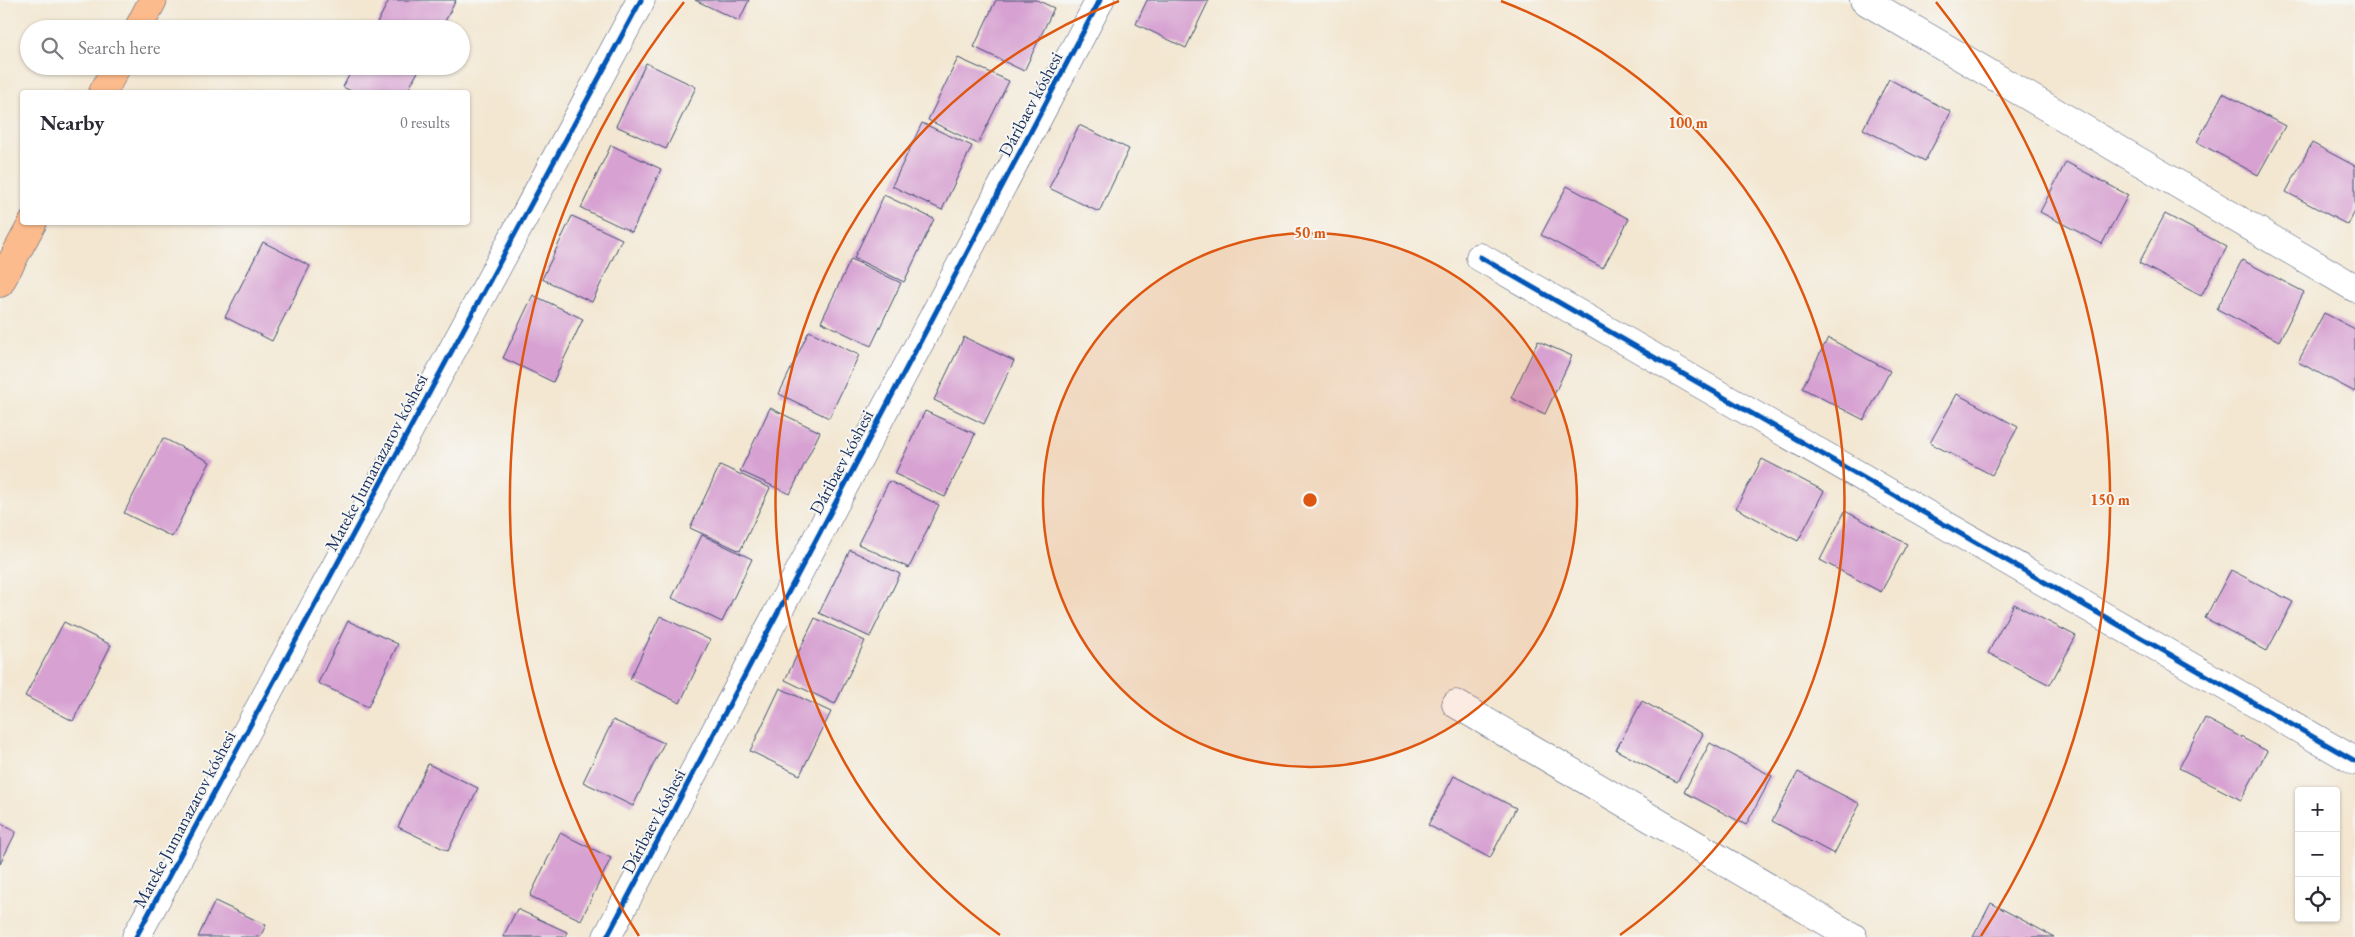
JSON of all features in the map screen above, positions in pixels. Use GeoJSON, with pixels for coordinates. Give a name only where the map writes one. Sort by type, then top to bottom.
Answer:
{"type":"FeatureCollection","features":[{"type":"Feature","properties":{"kind":"main road"},"geometry":{"type":"LineString","coordinates":[[143,20],[153,0]]}},
{"type":"Feature","properties":{"kind":"main road"},"geometry":{"type":"LineString","coordinates":[[104,90],[112,75]]}},
{"type":"Feature","properties":{"kind":"main road"},"geometry":{"type":"LineString","coordinates":[[0,283],[31,225]]}},
{"type":"Feature","properties":{"kind":"street","name":"Mateke Jumanazarov kóshesi"},"geometry":{"type":"LineString","coordinates":[[136,937],[640,0]]}},
{"type":"Feature","properties":{"kind":"street","name":"Dáribaev kóshesi"},"geometry":{"type":"LineString","coordinates":[[607,937],[1100,0]]}},
{"type":"Feature","properties":{"kind":"street"},"geometry":{"type":"LineString","coordinates":[[1864,0],[2355,288]]}},
{"type":"Feature","properties":{"kind":"street"},"geometry":{"type":"LineString","coordinates":[[1480,257],[2355,761]]}},
{"type":"Feature","properties":{"kind":"street"},"geometry":{"type":"LineString","coordinates":[[1456,704],[1853,937]]}},
{"type":"Feature","properties":{"kind":"building"},"geometry":{"type":"Polygon","coordinates":[[[389,0],[456,0],[446,20],[379,20],[389,0]]]}},
{"type":"Feature","properties":{"kind":"building"},"geometry":{"type":"Polygon","coordinates":[[[695,0],[749,0],[739,21],[695,0]]]}},
{"type":"Feature","properties":{"kind":"building"},"geometry":{"type":"Polygon","coordinates":[[[996,0],[1037,0],[1054,8],[1024,71],[974,47],[996,0]]]}},
{"type":"Feature","properties":{"kind":"building"},"geometry":{"type":"Polygon","coordinates":[[[1147,0],[1209,0],[1186,48],[1136,24],[1147,0]]]}},
{"type":"Feature","properties":{"kind":"building"},"geometry":{"type":"Polygon","coordinates":[[[958,58],[1009,81],[978,144],[928,120],[958,58]]]}},
{"type":"Feature","properties":{"kind":"building"},"geometry":{"type":"Polygon","coordinates":[[[646,63],[696,87],[666,149],[616,126],[646,63]]]}},
{"type":"Feature","properties":{"kind":"building"},"geometry":{"type":"Polygon","coordinates":[[[349,75],[416,75],[408,90],[349,90],[343,87],[349,75]]]}},
{"type":"Feature","properties":{"kind":"building"},"geometry":{"type":"Polygon","coordinates":[[[1889,79],[1951,112],[1925,161],[1863,129],[1889,79]]]}},
{"type":"Feature","properties":{"kind":"building"},"geometry":{"type":"Polygon","coordinates":[[[2223,93],[2285,126],[2258,175],[2197,142],[2223,93]]]}},
{"type":"Feature","properties":{"kind":"building"},"geometry":{"type":"Polygon","coordinates":[[[922,123],[972,146],[942,210],[892,186],[922,123]]]}},
{"type":"Feature","properties":{"kind":"building"},"geometry":{"type":"Polygon","coordinates":[[[1079,125],[1129,149],[1099,212],[1049,188],[1079,125]]]}},
{"type":"Feature","properties":{"kind":"building"},"geometry":{"type":"Polygon","coordinates":[[[2312,143],[2355,166],[2355,211],[2348,225],[2286,192],[2312,143]]]}},
{"type":"Feature","properties":{"kind":"building"},"geometry":{"type":"Polygon","coordinates":[[[611,145],[661,169],[632,232],[581,208],[611,145]]]}},
{"type":"Feature","properties":{"kind":"building"},"geometry":{"type":"Polygon","coordinates":[[[2066,162],[2128,195],[2102,244],[2040,212],[2066,162]]]}},
{"type":"Feature","properties":{"kind":"building"},"geometry":{"type":"Polygon","coordinates":[[[1567,186],[1629,219],[1603,268],[1541,235],[1567,186]]]}},
{"type":"Feature","properties":{"kind":"building"},"geometry":{"type":"Polygon","coordinates":[[[884,195],[934,219],[904,282],[854,258],[884,195]]]}},
{"type":"Feature","properties":{"kind":"building"},"geometry":{"type":"Polygon","coordinates":[[[2165,214],[2227,247],[2201,296],[2139,263],[2165,214]]]}},
{"type":"Feature","properties":{"kind":"building"},"geometry":{"type":"Polygon","coordinates":[[[572,216],[622,239],[592,302],[542,279],[572,216]]]}},
{"type":"Feature","properties":{"kind":"building"},"geometry":{"type":"Polygon","coordinates":[[[263,242],[310,266],[272,341],[225,317],[263,242]]]}},
{"type":"Feature","properties":{"kind":"building"},"geometry":{"type":"Polygon","coordinates":[[[851,259],[901,283],[871,346],[821,322],[851,259]]]}},
{"type":"Feature","properties":{"kind":"building"},"geometry":{"type":"Polygon","coordinates":[[[2242,260],[2304,292],[2279,341],[2217,309],[2242,260]]]}},
{"type":"Feature","properties":{"kind":"building"},"geometry":{"type":"Polygon","coordinates":[[[533,295],[583,319],[553,382],[503,358],[533,295]]]}},
{"type":"Feature","properties":{"kind":"building"},"geometry":{"type":"Polygon","coordinates":[[[2324,313],[2355,329],[2355,392],[2298,362],[2324,313]]]}},
{"type":"Feature","properties":{"kind":"building"},"geometry":{"type":"Polygon","coordinates":[[[809,331],[859,355],[829,418],[779,394],[809,331]]]}},
{"type":"Feature","properties":{"kind":"building"},"geometry":{"type":"Polygon","coordinates":[[[964,337],[1014,361],[984,424],[934,400],[964,337]]]}},
{"type":"Feature","properties":{"kind":"building"},"geometry":{"type":"Polygon","coordinates":[[[1828,338],[1890,371],[1864,420],[1802,388],[1828,338]]]}},
{"type":"Feature","properties":{"kind":"building"},"geometry":{"type":"Polygon","coordinates":[[[1538,341],[1572,356],[1545,414],[1511,398],[1538,341]]]}},
{"type":"Feature","properties":{"kind":"building"},"geometry":{"type":"Polygon","coordinates":[[[1957,394],[2018,427],[1992,475],[1930,443],[1957,394]]]}},
{"type":"Feature","properties":{"kind":"building"},"geometry":{"type":"Polygon","coordinates":[[[770,408],[820,432],[790,494],[740,471],[770,408]]]}},
{"type":"Feature","properties":{"kind":"building"},"geometry":{"type":"Polygon","coordinates":[[[925,411],[975,434],[945,497],[895,474],[925,411]]]}},
{"type":"Feature","properties":{"kind":"building"},"geometry":{"type":"Polygon","coordinates":[[[163,438],[210,462],[172,537],[124,513],[163,438]]]}},
{"type":"Feature","properties":{"kind":"building"},"geometry":{"type":"Polygon","coordinates":[[[1762,459],[1824,491],[1798,541],[1736,508],[1762,459]]]}},
{"type":"Feature","properties":{"kind":"building"},"geometry":{"type":"Polygon","coordinates":[[[720,465],[770,488],[740,551],[690,528],[720,465]]]}},
{"type":"Feature","properties":{"kind":"building"},"geometry":{"type":"Polygon","coordinates":[[[889,481],[939,505],[909,568],[858,544],[889,481]]]}},
{"type":"Feature","properties":{"kind":"building"},"geometry":{"type":"Polygon","coordinates":[[[1845,511],[1907,544],[1881,592],[1820,560],[1845,511]]]}},
{"type":"Feature","properties":{"kind":"building"},"geometry":{"type":"Polygon","coordinates":[[[702,535],[752,559],[722,622],[672,598],[702,535]]]}},
{"type":"Feature","properties":{"kind":"building"},"geometry":{"type":"Polygon","coordinates":[[[850,550],[900,574],[870,637],[819,613],[850,550]]]}},
{"type":"Feature","properties":{"kind":"building"},"geometry":{"type":"Polygon","coordinates":[[[2231,570],[2293,602],[2267,651],[2205,618],[2231,570]]]}},
{"type":"Feature","properties":{"kind":"building"},"geometry":{"type":"Polygon","coordinates":[[[2014,604],[2076,636],[2050,685],[1988,653],[2014,604]]]}},
{"type":"Feature","properties":{"kind":"building"},"geometry":{"type":"Polygon","coordinates":[[[660,616],[710,640],[680,703],[630,679],[660,616]]]}},
{"type":"Feature","properties":{"kind":"building"},"geometry":{"type":"Polygon","coordinates":[[[815,618],[865,641],[835,704],[785,680],[815,618]]]}},
{"type":"Feature","properties":{"kind":"building"},"geometry":{"type":"Polygon","coordinates":[[[348,621],[398,644],[368,707],[318,683],[348,621]]]}},
{"type":"Feature","properties":{"kind":"building"},"geometry":{"type":"Polygon","coordinates":[[[64,622],[111,645],[73,721],[25,696],[64,622]]]}},
{"type":"Feature","properties":{"kind":"building"},"geometry":{"type":"Polygon","coordinates":[[[780,688],[831,712],[800,775],[750,751],[780,688]]]}},
{"type":"Feature","properties":{"kind":"building"},"geometry":{"type":"Polygon","coordinates":[[[1642,701],[1703,734],[1677,782],[1616,750],[1642,701]]]}},
{"type":"Feature","properties":{"kind":"building"},"geometry":{"type":"Polygon","coordinates":[[[2205,718],[2267,751],[2241,800],[2179,768],[2205,718]]]}},
{"type":"Feature","properties":{"kind":"building"},"geometry":{"type":"Polygon","coordinates":[[[613,720],[664,743],[633,806],[583,782],[613,720]]]}},
{"type":"Feature","properties":{"kind":"building"},"geometry":{"type":"Polygon","coordinates":[[[1710,743],[1772,776],[1746,825],[1684,792],[1710,743]]]}},
{"type":"Feature","properties":{"kind":"building"},"geometry":{"type":"Polygon","coordinates":[[[428,764],[478,788],[448,851],[398,827],[428,764]]]}},
{"type":"Feature","properties":{"kind":"building"},"geometry":{"type":"Polygon","coordinates":[[[1798,772],[1860,804],[1834,854],[1772,821],[1798,772]]]}},
{"type":"Feature","properties":{"kind":"building"},"geometry":{"type":"Polygon","coordinates":[[[1454,776],[1516,808],[1490,858],[1428,825],[1454,776]]]}},
{"type":"Feature","properties":{"kind":"building"},"geometry":{"type":"Polygon","coordinates":[[[0,823],[16,832],[0,864],[0,823]]]}},
{"type":"Feature","properties":{"kind":"building"},"geometry":{"type":"Polygon","coordinates":[[[560,833],[611,858],[581,920],[530,896],[560,833]]]}},
{"type":"Feature","properties":{"kind":"building"},"geometry":{"type":"Polygon","coordinates":[[[215,901],[266,925],[260,937],[198,937],[215,901]]]}},
{"type":"Feature","properties":{"kind":"building"},"geometry":{"type":"Polygon","coordinates":[[[1991,903],[2054,937],[1973,937],[1991,903]]]}},
{"type":"Feature","properties":{"kind":"building"},"geometry":{"type":"Polygon","coordinates":[[[517,909],[567,932],[565,937],[503,937],[517,909]]]}},
{"type":"Feature","properties":{"kind":"cycle path"},"geometry":{"type":"LineString","coordinates":[[136,937],[641,0]]}},
{"type":"Feature","properties":{"kind":"cycle path"},"geometry":{"type":"LineString","coordinates":[[607,937],[1100,0]]}},
{"type":"Feature","properties":{"kind":"cycle path"},"geometry":{"type":"LineString","coordinates":[[1480,257],[2355,761]]}}]}
